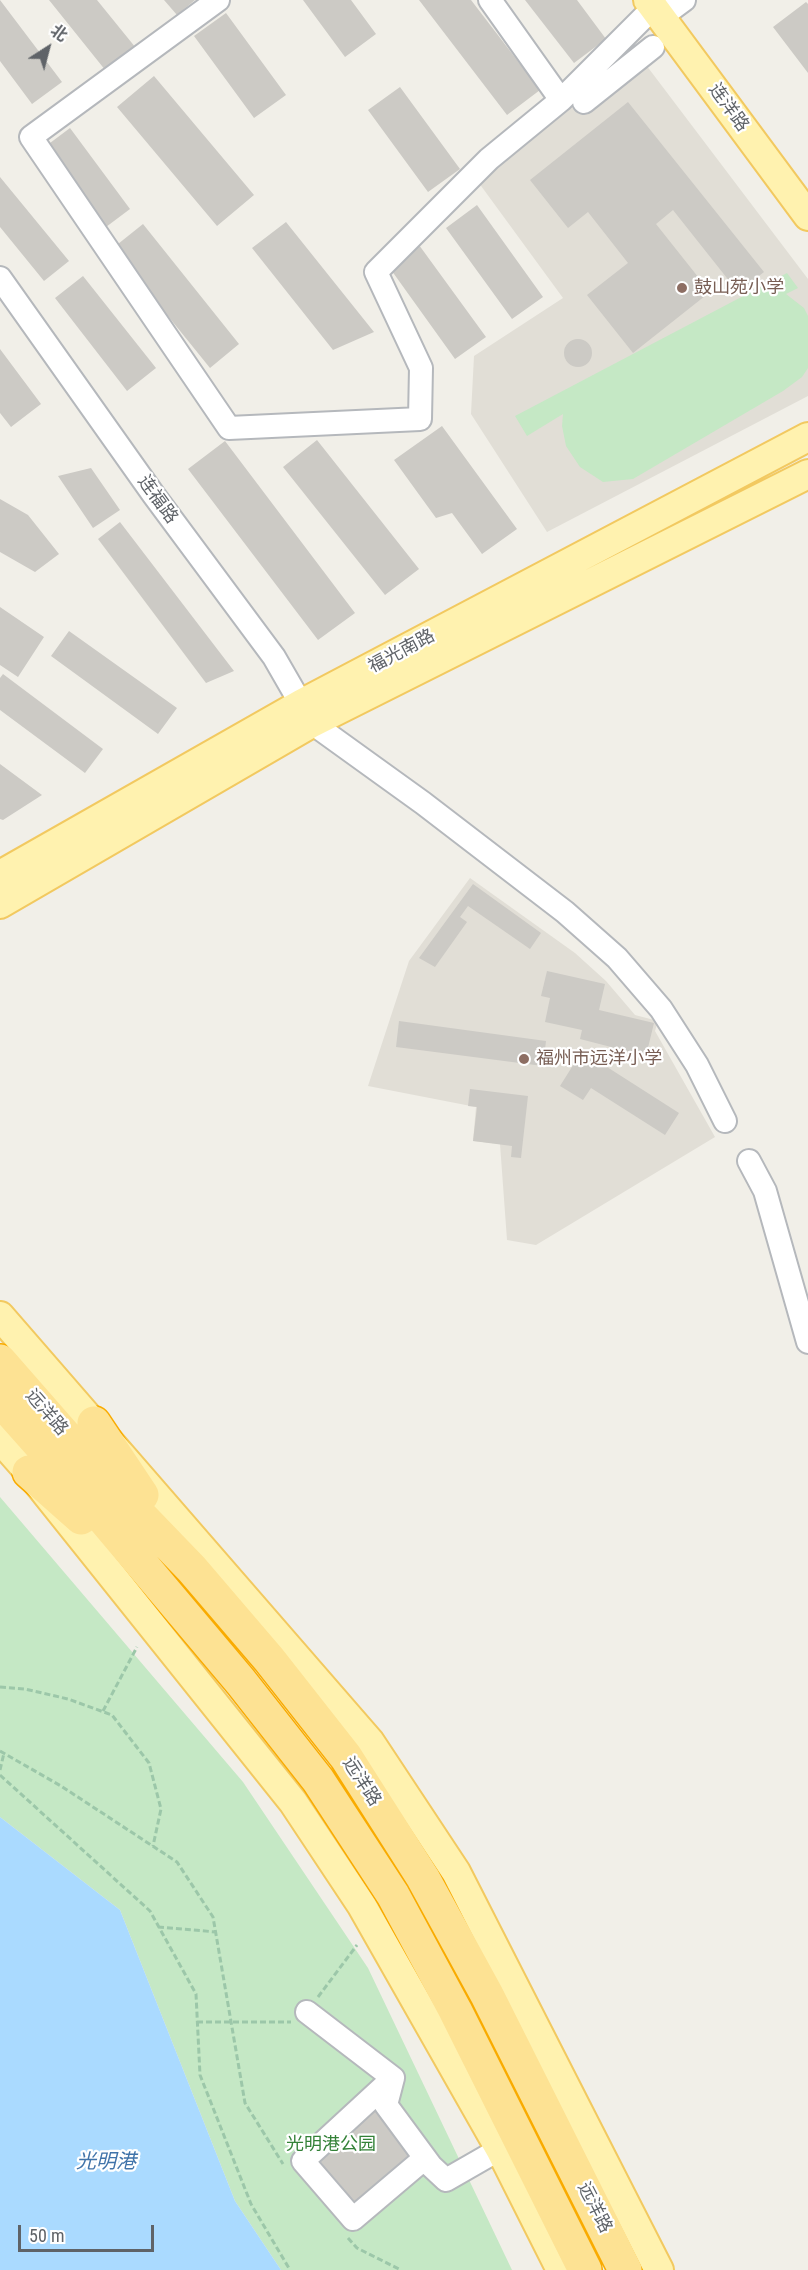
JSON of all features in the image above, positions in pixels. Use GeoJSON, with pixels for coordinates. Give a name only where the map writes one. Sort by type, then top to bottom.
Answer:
{"type":"FeatureCollection","features":[{"type":"Feature","properties":{"kind":"highway","name":"远洋路"},"geometry":{"type":"LineString","coordinates":[[0,1361],[84,1457],[192,1569],[269,1659],[346,1757],[423,1878],[487,1995],[625,2270]]}},
{"type":"Feature","properties":{"kind":"highway","name":"远洋路"},"geometry":{"type":"LineString","coordinates":[[0,1400],[65,1473],[164,1594],[241,1682],[318,1780],[393,1895],[455,2010],[585,2270]]}},
{"type":"Feature","properties":{"kind":"highway"},"geometry":{"type":"LineString","coordinates":[[94,1423],[192,1569]]}},
{"type":"Feature","properties":{"kind":"highway"},"geometry":{"type":"LineString","coordinates":[[29,1472],[164,1594]]}},
{"type":"Feature","properties":{"kind":"main road","name":"连洋路"},"geometry":{"type":"LineString","coordinates":[[654,8],[808,216]]}},
{"type":"Feature","properties":{"kind":"main road","name":"福光南路"},"geometry":{"type":"LineString","coordinates":[[0,875],[307,714],[808,437]]}},
{"type":"Feature","properties":{"kind":"main road","name":"福光南路"},"geometry":{"type":"LineString","coordinates":[[0,904],[307,714],[808,474]]}},
{"type":"Feature","properties":{"kind":"main road"},"geometry":{"type":"LineString","coordinates":[[0,1316],[370,1742],[456,1872],[659,2270]]}},
{"type":"Feature","properties":{"kind":"main road"},"geometry":{"type":"LineString","coordinates":[[0,1439],[29,1472],[293,1802],[362,1906],[500,2149],[561,2270]]}},
{"type":"Feature","properties":{"kind":"street"},"geometry":{"type":"LineString","coordinates":[[218,0],[31,137],[229,428],[420,419],[421,368],[376,272],[489,159],[561,100],[654,8],[684,0]]}},
{"type":"Feature","properties":{"kind":"street"},"geometry":{"type":"LineString","coordinates":[[490,0],[561,100]]}},
{"type":"Feature","properties":{"kind":"street"},"geometry":{"type":"LineString","coordinates":[[584,102],[653,47]]}},
{"type":"Feature","properties":{"kind":"street","name":"连福路"},"geometry":{"type":"LineString","coordinates":[[0,278],[153,494],[274,657],[307,714]]}},
{"type":"Feature","properties":{"kind":"street"},"geometry":{"type":"LineString","coordinates":[[307,714],[565,912],[617,958],[661,1009],[697,1065],[725,1121]]}},
{"type":"Feature","properties":{"kind":"street"},"geometry":{"type":"LineString","coordinates":[[749,1161],[765,1191],[808,1342]]}},
{"type":"Feature","properties":{"kind":"street"},"geometry":{"type":"LineString","coordinates":[[307,2012],[393,2078]]}},
{"type":"Feature","properties":{"kind":"street"},"geometry":{"type":"LineString","coordinates":[[393,2078],[303,2161],[352,2219],[425,2158]]}},
{"type":"Feature","properties":{"kind":"street"},"geometry":{"type":"LineString","coordinates":[[393,2078],[386,2105],[425,2158],[446,2180],[500,2149]]}},
{"type":"Feature","properties":{"kind":"path"},"geometry":{"type":"LineString","coordinates":[[103,1712],[137,1647]]}},
{"type":"Feature","properties":{"kind":"path"},"geometry":{"type":"LineString","coordinates":[[0,1687],[25,1689],[68,1699],[112,1714],[149,1763],[161,1809],[153,1846]]}},
{"type":"Feature","properties":{"kind":"path"},"geometry":{"type":"LineString","coordinates":[[0,1770],[2,1752],[61,1786],[177,1862],[213,1917],[245,2103],[287,2170]]}},
{"type":"Feature","properties":{"kind":"path"},"geometry":{"type":"LineString","coordinates":[[0,1775],[150,1911],[196,1994],[200,2075],[251,2204],[290,2270]]}},
{"type":"Feature","properties":{"kind":"path"},"geometry":{"type":"LineString","coordinates":[[159,1927],[216,1932]]}},
{"type":"Feature","properties":{"kind":"path"},"geometry":{"type":"LineString","coordinates":[[341,2231],[357,2248],[401,2270]]}},
{"type":"Feature","properties":{"kind":"shaded area","name":"鼓山苑小学"},"geometry":{"type":"Polygon","coordinates":[[[634,49],[808,279],[808,396],[547,532],[471,414],[474,356],[563,298],[476,179],[634,49]]]}},
{"type":"Feature","properties":{"kind":"shaded area","name":"福州市远洋小学"},"geometry":{"type":"Polygon","coordinates":[[[470,878],[575,953],[606,981],[635,1015],[658,1021],[655,1031],[715,1137],[536,1245],[507,1240],[500,1144],[473,1141],[476,1107],[368,1086],[409,961],[470,878]]]}},
{"type":"Feature","properties":{"kind":"green space"},"geometry":{"type":"Polygon","coordinates":[[[787,273],[798,288],[786,294],[804,308],[808,316],[808,368],[802,377],[783,391],[633,479],[603,482],[580,467],[566,446],[562,426],[563,414],[527,436],[515,416],[787,273]]]}},
{"type":"Feature","properties":{"kind":"green space","name":"光明港公园"},"geometry":{"type":"Polygon","coordinates":[[[0,1497],[243,1782],[368,1968],[512,2270],[281,2270],[235,2201],[120,1910],[0,1817],[0,1497]]]}},
{"type":"Feature","properties":{"kind":"water","name":"光明港"},"geometry":{"type":"Polygon","coordinates":[[[0,1817],[120,1910],[235,2201],[281,2270],[0,2270],[0,1817]]]}},
{"type":"Feature","properties":{"kind":"building"},"geometry":{"type":"Polygon","coordinates":[[[0,0],[62,82],[32,104],[0,61],[0,0]]]}},
{"type":"Feature","properties":{"kind":"building"},"geometry":{"type":"Polygon","coordinates":[[[49,0],[97,0],[140,53],[110,76],[49,0]]]}},
{"type":"Feature","properties":{"kind":"building"},"geometry":{"type":"Polygon","coordinates":[[[164,0],[195,0],[177,15],[164,0]]]}},
{"type":"Feature","properties":{"kind":"building"},"geometry":{"type":"Polygon","coordinates":[[[303,0],[351,0],[376,34],[345,57],[303,0]]]}},
{"type":"Feature","properties":{"kind":"building"},"geometry":{"type":"Polygon","coordinates":[[[419,0],[471,0],[540,90],[507,115],[419,0]]]}},
{"type":"Feature","properties":{"kind":"building"},"geometry":{"type":"Polygon","coordinates":[[[525,0],[577,0],[606,39],[574,63],[525,0]]]}},
{"type":"Feature","properties":{"kind":"building"},"geometry":{"type":"Polygon","coordinates":[[[806,2],[808,4],[808,73],[773,27],[806,2]]]}},
{"type":"Feature","properties":{"kind":"building"},"geometry":{"type":"Polygon","coordinates":[[[226,13],[286,95],[254,118],[194,36],[226,13]]]}},
{"type":"Feature","properties":{"kind":"building"},"geometry":{"type":"Polygon","coordinates":[[[154,76],[254,195],[217,226],[117,107],[154,76]]]}},
{"type":"Feature","properties":{"kind":"building"},"geometry":{"type":"Polygon","coordinates":[[[400,87],[460,169],[428,192],[368,110],[400,87]]]}},
{"type":"Feature","properties":{"kind":"building"},"geometry":{"type":"Polygon","coordinates":[[[628,102],[764,272],[738,292],[673,210],[656,224],[710,292],[633,353],[587,295],[628,263],[588,212],[568,228],[530,180],[628,102]]]}},
{"type":"Feature","properties":{"kind":"building"},"geometry":{"type":"Polygon","coordinates":[[[70,128],[130,209],[106,227],[46,146],[70,128]]]}},
{"type":"Feature","properties":{"kind":"building"},"geometry":{"type":"Polygon","coordinates":[[[0,177],[69,261],[44,281],[0,227],[0,177]]]}},
{"type":"Feature","properties":{"kind":"building"},"geometry":{"type":"Polygon","coordinates":[[[477,205],[543,297],[512,319],[446,228],[477,205]]]}},
{"type":"Feature","properties":{"kind":"building"},"geometry":{"type":"Polygon","coordinates":[[[286,222],[374,332],[333,350],[252,248],[286,222]]]}},
{"type":"Feature","properties":{"kind":"building"},"geometry":{"type":"Polygon","coordinates":[[[143,224],[239,344],[210,368],[113,248],[143,224]]]}},
{"type":"Feature","properties":{"kind":"building"},"geometry":{"type":"Polygon","coordinates":[[[419,245],[486,337],[455,359],[389,267],[419,245]]]}},
{"type":"Feature","properties":{"kind":"building"},"geometry":{"type":"Polygon","coordinates":[[[83,276],[156,368],[127,391],[55,298],[83,276]]]}},
{"type":"Feature","properties":{"kind":"building"},"geometry":{"type":"Polygon","coordinates":[[[578,339],[588,343],[592,353],[588,363],[578,367],[568,363],[564,353],[568,343],[578,339]]]}},
{"type":"Feature","properties":{"kind":"building"},"geometry":{"type":"Polygon","coordinates":[[[0,349],[41,404],[11,427],[0,413],[0,349]]]}},
{"type":"Feature","properties":{"kind":"building"},"geometry":{"type":"Polygon","coordinates":[[[442,426],[517,529],[482,554],[452,513],[436,518],[394,460],[442,426]]]}},
{"type":"Feature","properties":{"kind":"building"},"geometry":{"type":"Polygon","coordinates":[[[317,440],[419,569],[385,595],[283,467],[317,440]]]}},
{"type":"Feature","properties":{"kind":"building"},"geometry":{"type":"Polygon","coordinates":[[[225,441],[355,613],[318,640],[188,469],[225,441]]]}},
{"type":"Feature","properties":{"kind":"building"},"geometry":{"type":"Polygon","coordinates":[[[91,468],[120,510],[93,528],[58,476],[91,468]]]}},
{"type":"Feature","properties":{"kind":"building"},"geometry":{"type":"Polygon","coordinates":[[[0,499],[28,515],[59,554],[35,572],[0,552],[0,499]]]}},
{"type":"Feature","properties":{"kind":"building"},"geometry":{"type":"Polygon","coordinates":[[[120,522],[234,671],[206,683],[98,539],[120,522]]]}},
{"type":"Feature","properties":{"kind":"building"},"geometry":{"type":"Polygon","coordinates":[[[0,607],[44,637],[18,677],[0,665],[0,607]]]}},
{"type":"Feature","properties":{"kind":"building"},"geometry":{"type":"Polygon","coordinates":[[[69,631],[177,708],[158,734],[51,656],[69,631]]]}},
{"type":"Feature","properties":{"kind":"building"},"geometry":{"type":"Polygon","coordinates":[[[3,674],[103,749],[85,773],[0,710],[0,678],[3,674]]]}},
{"type":"Feature","properties":{"kind":"building"},"geometry":{"type":"Polygon","coordinates":[[[0,764],[42,795],[3,820],[0,819],[0,764]]]}},
{"type":"Feature","properties":{"kind":"building"},"geometry":{"type":"Polygon","coordinates":[[[473,884],[541,933],[530,949],[468,906],[460,917],[467,922],[435,967],[419,958],[473,884]]]}},
{"type":"Feature","properties":{"kind":"building"},"geometry":{"type":"Polygon","coordinates":[[[547,971],[605,984],[599,1010],[654,1023],[646,1056],[580,1039],[582,1030],[545,1022],[550,998],[541,996],[547,971]]]}},
{"type":"Feature","properties":{"kind":"building"},"geometry":{"type":"Polygon","coordinates":[[[399,1021],[546,1041],[543,1066],[396,1047],[399,1021]]]}},
{"type":"Feature","properties":{"kind":"building"},"geometry":{"type":"Polygon","coordinates":[[[582,1051],[679,1113],[665,1135],[591,1088],[583,1100],[560,1086],[582,1051]]]}},
{"type":"Feature","properties":{"kind":"building"},"geometry":{"type":"Polygon","coordinates":[[[470,1089],[528,1096],[521,1158],[511,1157],[512,1146],[473,1141],[477,1107],[468,1106],[470,1089]]]}},
{"type":"Feature","properties":{"kind":"building"},"geometry":{"type":"Polygon","coordinates":[[[380,2107],[418,2155],[353,2208],[315,2161],[380,2107]]]}},
{"type":"Feature","properties":{"kind":"place","name":"鼓山苑小学"},"geometry":{"type":"Point","coordinates":[682,288]}},
{"type":"Feature","properties":{"kind":"place","name":"福州市远洋小学"},"geometry":{"type":"Point","coordinates":[524,1059]}}]}
